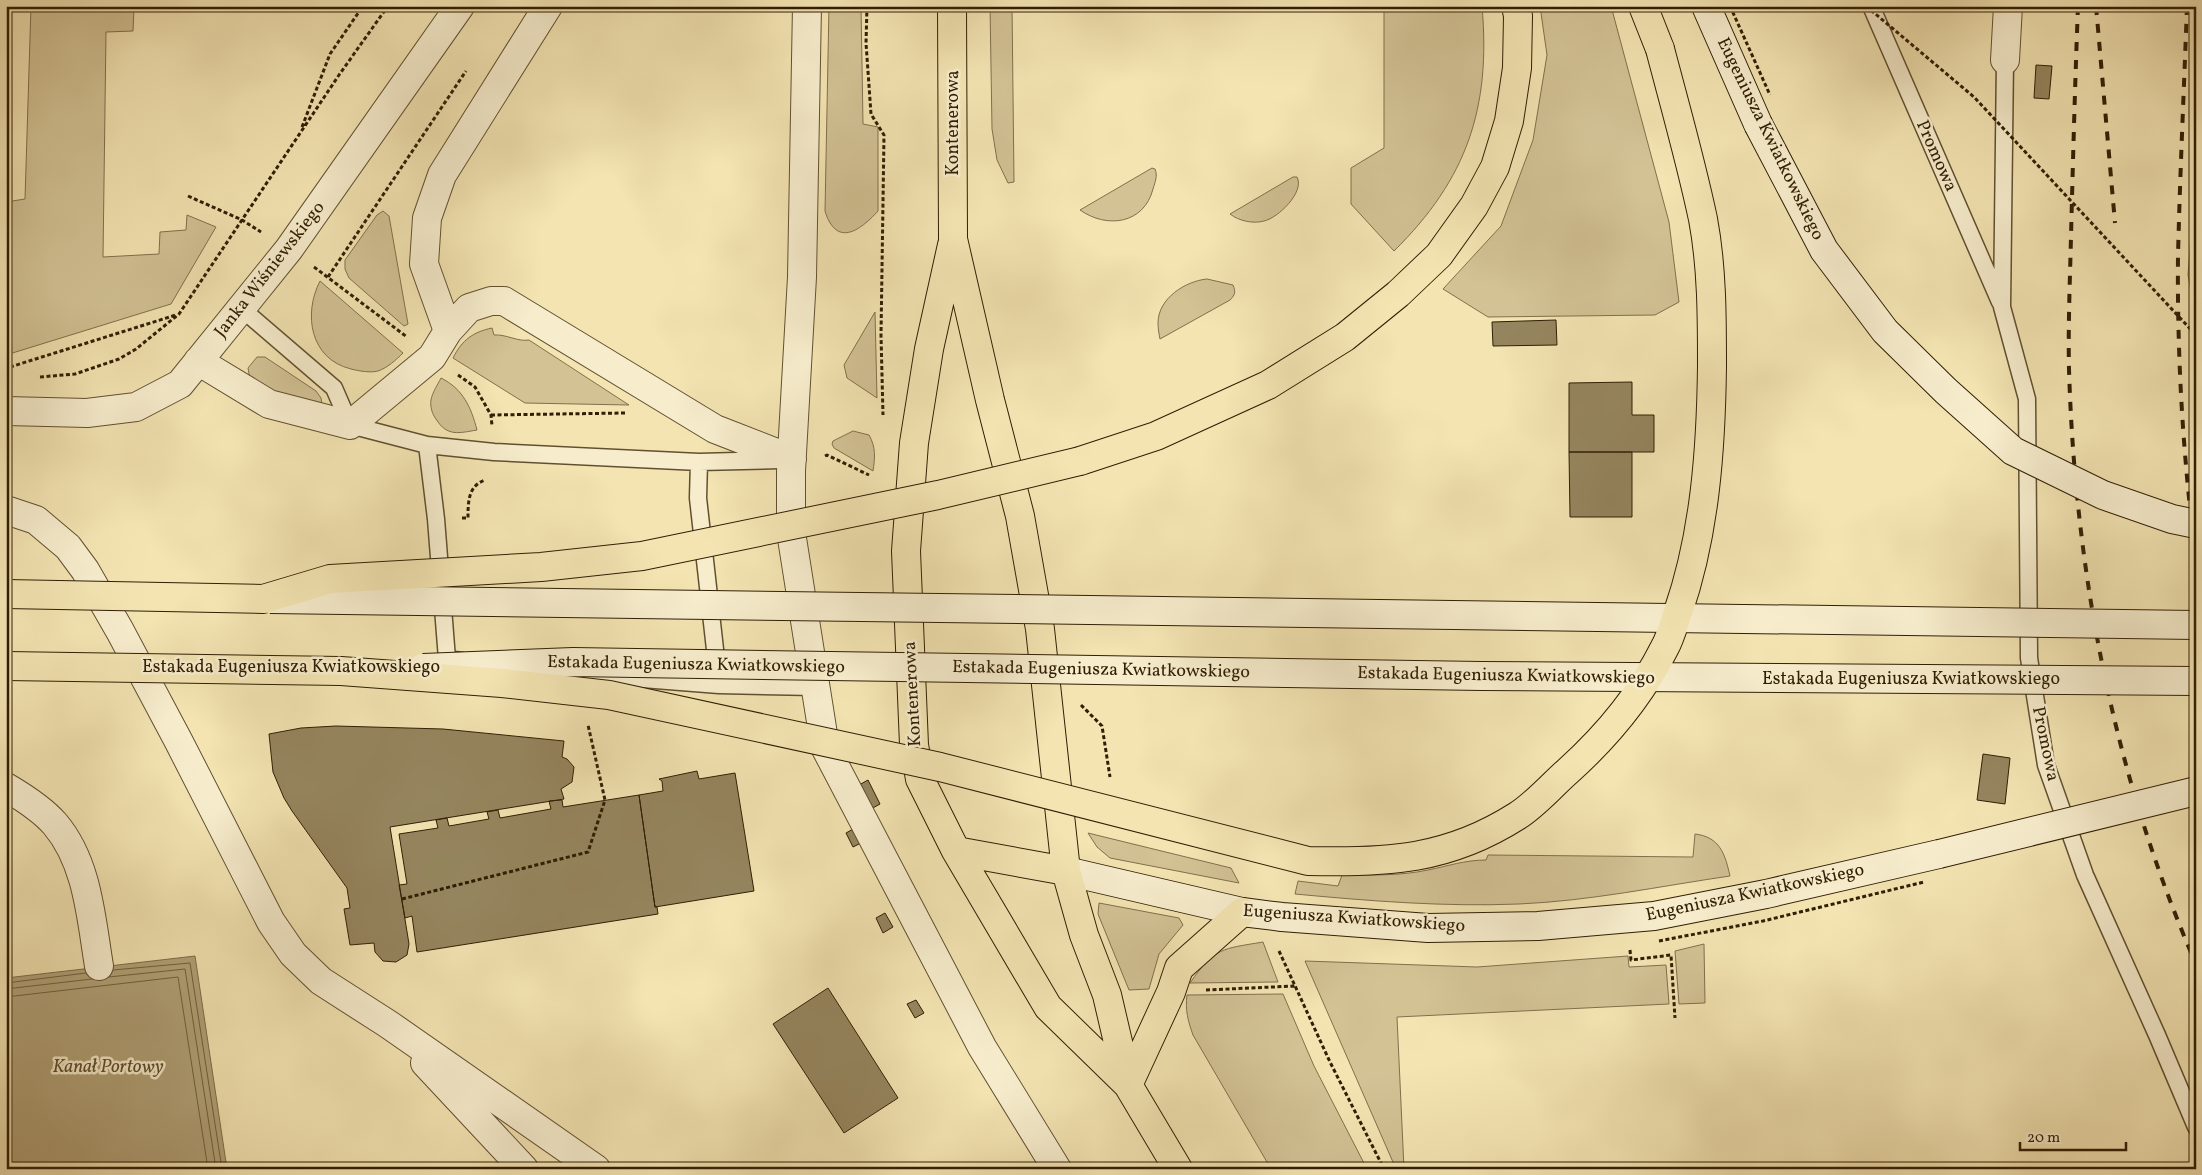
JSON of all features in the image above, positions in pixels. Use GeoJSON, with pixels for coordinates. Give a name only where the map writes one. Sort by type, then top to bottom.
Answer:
{"type":"FeatureCollection","features":[{"type":"Feature","properties":{"kind":"highway","name":"Kontenerowa"},"geometry":{"type":"LineString","coordinates":[[952,6],[953,239],[929,349],[914,443],[906,552],[914,746],[920,779],[956,852],[1048,1007],[1128,1085],[1178,1169]]}},
{"type":"Feature","properties":{"kind":"highway"},"geometry":{"type":"LineString","coordinates":[[341,671],[502,683],[609,696],[940,767],[1308,861],[1396,860],[1439,852],[1468,843],[1519,815],[1594,747],[1635,699],[1666,645],[1687,587],[1700,532],[1711,424],[1713,306],[1703,221],[1660,49],[1643,6]]}},
{"type":"Feature","properties":{"kind":"highway"},"geometry":{"type":"LineString","coordinates":[[6,594],[263,599],[330,579],[541,567],[642,556],[938,495],[1097,456],[1156,436],[1268,385],[1345,337],[1398,294],[1439,254],[1474,206],[1495,167],[1509,121],[1517,68],[1517,11]]}},
{"type":"Feature","properties":{"kind":"highway","name":"Kontenerowa"},"geometry":{"type":"LineString","coordinates":[[953,239],[990,400],[1020,516],[1040,629],[1066,871],[1084,935],[1107,995],[1128,1085]]}},
{"type":"Feature","properties":{"kind":"highway","name":"Estakada Eugeniusza Kwiatkowskiego"},"geometry":{"type":"LineString","coordinates":[[6,666],[341,671]]}},
{"type":"Feature","properties":{"kind":"highway"},"geometry":{"type":"LineString","coordinates":[[956,852],[1066,871]]}},
{"type":"Feature","properties":{"kind":"highway"},"geometry":{"type":"LineString","coordinates":[[1128,1085],[1171,992],[1179,968],[1242,912]]}},
{"type":"Feature","properties":{"kind":"main road","name":"Janka Wiśniewskiego"},"geometry":{"type":"LineString","coordinates":[[7,400],[87,413],[136,407],[180,384],[289,250],[460,6]]}},
{"type":"Feature","properties":{"kind":"main road"},"geometry":{"type":"LineString","coordinates":[[448,331],[424,264],[427,218],[442,175],[548,6]]}},
{"type":"Feature","properties":{"kind":"main road"},"geometry":{"type":"LineString","coordinates":[[807,6],[802,277],[792,459],[791,532],[824,747],[982,1047],[1057,1169]]}},
{"type":"Feature","properties":{"kind":"main road","name":"Eugeniusza Kwiatkowskiego"},"geometry":{"type":"LineString","coordinates":[[1706,6],[1758,124],[1824,250],[1885,331],[1946,391],[2013,452],[2103,495],[2172,519],[2196,524]]}},
{"type":"Feature","properties":{"kind":"main road","name":"Promowa"},"geometry":{"type":"LineString","coordinates":[[2005,60],[2008,6]]}},
{"type":"Feature","properties":{"kind":"main road"},"geometry":{"type":"LineString","coordinates":[[198,361],[269,404],[350,425],[432,357],[448,331],[469,308],[491,301],[504,301],[715,429],[792,459]]}},
{"type":"Feature","properties":{"kind":"main road"},"geometry":{"type":"LineString","coordinates":[[6,510],[36,520],[68,547],[85,570],[170,725],[271,922],[293,954],[321,981],[388,1024],[596,1169]]}},
{"type":"Feature","properties":{"kind":"main road"},"geometry":{"type":"LineString","coordinates":[[263,599],[2196,625]]}},
{"type":"Feature","properties":{"kind":"main road","name":"Estakada Eugeniusza Kwiatkowskiego"},"geometry":{"type":"LineString","coordinates":[[341,671],[573,662],[1482,676],[2196,681]]}},
{"type":"Feature","properties":{"kind":"main road"},"geometry":{"type":"LineString","coordinates":[[6,786],[26,799],[55,824],[72,849],[87,890],[99,966]]}},
{"type":"Feature","properties":{"kind":"main road","name":"Eugeniusza Kwiatkowskiego"},"geometry":{"type":"LineString","coordinates":[[1066,871],[1242,912],[1428,928],[1538,926],[1654,916],[1766,894],[2196,791]]}},
{"type":"Feature","properties":{"kind":"main road"},"geometry":{"type":"LineString","coordinates":[[388,1024],[524,1169]]}},
{"type":"Feature","properties":{"kind":"lane","name":"Promowa"},"geometry":{"type":"LineString","coordinates":[[1870,6],[2002,306],[2027,399],[2029,658],[2046,765],[2085,875],[2196,1126]]}},
{"type":"Feature","properties":{"kind":"lane","name":"Promowa"},"geometry":{"type":"LineString","coordinates":[[2002,306],[2005,60]]}},
{"type":"Feature","properties":{"kind":"lane"},"geometry":{"type":"LineString","coordinates":[[241,308],[334,388],[350,425],[427,445],[494,452],[699,462],[792,459]]}},
{"type":"Feature","properties":{"kind":"lane"},"geometry":{"type":"LineString","coordinates":[[427,445],[436,519],[446,659],[597,677],[718,685],[815,688]]}},
{"type":"Feature","properties":{"kind":"lane"},"geometry":{"type":"LineString","coordinates":[[699,462],[698,498],[718,685]]}},
{"type":"Feature","properties":{"kind":"path"},"geometry":{"type":"LineString","coordinates":[[300,132],[330,54],[363,6]]}},
{"type":"Feature","properties":{"kind":"path"},"geometry":{"type":"LineString","coordinates":[[38,377],[75,374],[118,359],[136,349],[179,314],[300,132],[388,6]]}},
{"type":"Feature","properties":{"kind":"path"},"geometry":{"type":"LineString","coordinates":[[867,6],[866,43],[871,114],[884,135],[881,334],[884,424]]}},
{"type":"Feature","properties":{"kind":"path"},"geometry":{"type":"LineString","coordinates":[[1730,6],[1770,96]]}},
{"type":"Feature","properties":{"kind":"path"},"geometry":{"type":"LineString","coordinates":[[1866,6],[1974,97],[2196,335]]}},
{"type":"Feature","properties":{"kind":"path"},"geometry":{"type":"LineString","coordinates":[[328,277],[469,66]]}},
{"type":"Feature","properties":{"kind":"path"},"geometry":{"type":"LineString","coordinates":[[188,196],[242,220]]}},
{"type":"Feature","properties":{"kind":"path"},"geometry":{"type":"LineString","coordinates":[[2196,224],[2192,270],[2196,282]]}},
{"type":"Feature","properties":{"kind":"path"},"geometry":{"type":"LineString","coordinates":[[7,400],[10,367],[179,314]]}},
{"type":"Feature","properties":{"kind":"path"},"geometry":{"type":"LineString","coordinates":[[491,415],[631,413]]}},
{"type":"Feature","properties":{"kind":"path"},"geometry":{"type":"LineString","coordinates":[[1048,702],[1080,703],[1102,726],[1110,779]]}},
{"type":"Feature","properties":{"kind":"path"},"geometry":{"type":"LineString","coordinates":[[402,899],[588,852],[605,800]]}},
{"type":"Feature","properties":{"kind":"path"},"geometry":{"type":"LineString","coordinates":[[1279,951],[1330,1062],[1384,1169]]}},
{"type":"Feature","properties":{"kind":"path"},"geometry":{"type":"LineString","coordinates":[[1631,960],[1671,954],[1675,1018]]}},
{"type":"Feature","properties":{"kind":"shaded area"},"geometry":{"type":"Polygon","coordinates":[[[31,6],[134,6],[133,31],[106,32],[103,257],[159,254],[160,232],[186,230],[187,215],[216,227],[171,304],[6,355],[6,202],[25,199],[31,6]]]}},
{"type":"Feature","properties":{"kind":"shaded area"},"geometry":{"type":"Polygon","coordinates":[[[829,6],[861,6],[863,124],[878,127],[878,211],[863,225],[849,232],[835,229],[825,211],[829,6]]]}},
{"type":"Feature","properties":{"kind":"shaded area"},"geometry":{"type":"Polygon","coordinates":[[[990,6],[1012,6],[1014,182],[1008,183],[997,160],[992,129],[990,6]]]}},
{"type":"Feature","properties":{"kind":"shaded area"},"geometry":{"type":"Polygon","coordinates":[[[1384,6],[1482,6],[1484,43],[1482,77],[1477,109],[1469,140],[1456,169],[1440,197],[1419,224],[1394,251],[1351,204],[1351,168],[1384,148],[1384,6]]]}},
{"type":"Feature","properties":{"kind":"shaded area"},"geometry":{"type":"Polygon","coordinates":[[[1540,6],[1611,6],[1669,222],[1679,302],[1655,315],[1488,317],[1443,289],[1501,226],[1533,140],[1547,55],[1540,6]]]}},
{"type":"Feature","properties":{"kind":"shaded area"},"geometry":{"type":"Polygon","coordinates":[[[1152,168],[1156,172],[1153,189],[1142,210],[1133,216],[1123,220],[1102,220],[1080,210],[1152,168]]]}},
{"type":"Feature","properties":{"kind":"shaded area"},"geometry":{"type":"Polygon","coordinates":[[[2196,174],[2196,318],[2188,275],[2196,174]]]}},
{"type":"Feature","properties":{"kind":"shaded area"},"geometry":{"type":"Polygon","coordinates":[[[1293,177],[1297,177],[1298,183],[1294,197],[1283,210],[1270,219],[1251,222],[1230,214],[1293,177]]]}},
{"type":"Feature","properties":{"kind":"shaded area"},"geometry":{"type":"Polygon","coordinates":[[[383,211],[389,216],[408,324],[404,326],[349,278],[345,269],[345,260],[377,215],[383,211]]]}},
{"type":"Feature","properties":{"kind":"shaded area"},"geometry":{"type":"Polygon","coordinates":[[[1207,279],[1233,285],[1235,292],[1233,297],[1160,339],[1159,314],[1168,299],[1182,287],[1207,279]]]}},
{"type":"Feature","properties":{"kind":"shaded area"},"geometry":{"type":"Polygon","coordinates":[[[320,281],[403,353],[385,368],[372,372],[351,369],[337,364],[326,356],[314,334],[312,321],[312,307],[320,281]]]}},
{"type":"Feature","properties":{"kind":"shaded area"},"geometry":{"type":"Polygon","coordinates":[[[875,312],[877,398],[847,378],[844,365],[875,312]]]}},
{"type":"Feature","properties":{"kind":"shaded area"},"geometry":{"type":"Polygon","coordinates":[[[492,328],[494,335],[529,340],[629,405],[525,403],[453,358],[460,346],[469,338],[479,332],[492,328]]]}},
{"type":"Feature","properties":{"kind":"shaded area"},"geometry":{"type":"Polygon","coordinates":[[[257,357],[265,357],[316,391],[321,398],[322,404],[276,395],[250,379],[248,368],[257,357]]]}},
{"type":"Feature","properties":{"kind":"shaded area"},"geometry":{"type":"Polygon","coordinates":[[[441,378],[449,382],[465,400],[477,430],[459,433],[449,431],[440,425],[432,410],[431,400],[441,378]]]}},
{"type":"Feature","properties":{"kind":"shaded area"},"geometry":{"type":"Polygon","coordinates":[[[853,431],[869,435],[871,439],[874,453],[873,471],[834,448],[832,444],[833,441],[853,431]]]}},
{"type":"Feature","properties":{"kind":"shaded area"},"geometry":{"type":"Polygon","coordinates":[[[1088,833],[1231,868],[1239,883],[1110,858],[1097,847],[1088,833]]]}},
{"type":"Feature","properties":{"kind":"shaded area"},"geometry":{"type":"Polygon","coordinates":[[[1695,834],[1716,843],[1726,861],[1730,876],[1599,896],[1519,904],[1435,904],[1295,894],[1298,881],[1338,886],[1342,875],[1385,875],[1417,872],[1464,862],[1486,860],[1488,855],[1693,857],[1695,834]]]}},
{"type":"Feature","properties":{"kind":"shaded area"},"geometry":{"type":"Polygon","coordinates":[[[1099,903],[1179,918],[1183,925],[1159,954],[1149,989],[1129,990],[1098,914],[1099,903]]]}},
{"type":"Feature","properties":{"kind":"shaded area"},"geometry":{"type":"Polygon","coordinates":[[[1263,942],[1278,982],[1190,983],[1206,962],[1220,952],[1238,946],[1263,942]]]}},
{"type":"Feature","properties":{"kind":"shaded area"},"geometry":{"type":"Polygon","coordinates":[[[1704,944],[1705,1003],[1679,1004],[1675,951],[1704,944]]]}},
{"type":"Feature","properties":{"kind":"shaded area"},"geometry":{"type":"Polygon","coordinates":[[[1628,956],[1629,967],[1666,965],[1669,1004],[1397,1017],[1404,1169],[1396,1169],[1305,961],[1477,967],[1628,956]]]}},
{"type":"Feature","properties":{"kind":"shaded area"},"geometry":{"type":"Polygon","coordinates":[[[1283,994],[1314,1066],[1367,1169],[1271,1169],[1193,1035],[1187,1015],[1187,995],[1283,994]]]}},
{"type":"Feature","properties":{"kind":"water","name":"Kanał Portowy"},"geometry":{"type":"Polygon","coordinates":[[[195,956],[227,1169],[6,1169],[6,978],[195,956]]]}},
{"type":"Feature","properties":{"kind":"building"},"geometry":{"type":"Polygon","coordinates":[[[2036,65],[2052,66],[2049,99],[2034,98],[2036,65]]]}},
{"type":"Feature","properties":{"kind":"building"},"geometry":{"type":"Polygon","coordinates":[[[1556,320],[1557,345],[1493,346],[1492,322],[1556,320]]]}},
{"type":"Feature","properties":{"kind":"building"},"geometry":{"type":"Polygon","coordinates":[[[1632,382],[1632,415],[1654,415],[1654,452],[1569,452],[1569,383],[1632,382]]]}},
{"type":"Feature","properties":{"kind":"building"},"geometry":{"type":"Polygon","coordinates":[[[1569,452],[1632,452],[1632,517],[1570,517],[1569,452]]]}},
{"type":"Feature","properties":{"kind":"building"},"geometry":{"type":"Polygon","coordinates":[[[336,726],[443,729],[564,741],[562,757],[567,759],[574,767],[572,782],[561,789],[564,799],[390,827],[409,944],[407,955],[396,962],[383,961],[375,952],[374,943],[350,945],[344,909],[350,908],[347,888],[292,811],[273,772],[269,734],[301,728],[336,726]]]}},
{"type":"Feature","properties":{"kind":"building"},"geometry":{"type":"Polygon","coordinates":[[[1983,754],[2010,758],[2005,804],[1977,800],[1983,754]]]}},
{"type":"Feature","properties":{"kind":"building"},"geometry":{"type":"Polygon","coordinates":[[[697,771],[699,779],[735,773],[754,891],[655,907],[639,795],[663,791],[662,781],[659,779],[697,771]]]}},
{"type":"Feature","properties":{"kind":"building"},"geometry":{"type":"Polygon","coordinates":[[[868,780],[880,804],[871,809],[859,785],[868,780]]]}},
{"type":"Feature","properties":{"kind":"building"},"geometry":{"type":"Polygon","coordinates":[[[639,795],[655,907],[657,907],[658,914],[417,952],[412,916],[405,918],[399,885],[407,884],[399,834],[438,828],[436,820],[447,818],[449,826],[489,819],[487,812],[498,810],[500,818],[551,809],[549,801],[562,800],[563,807],[639,795]]]}},
{"type":"Feature","properties":{"kind":"building"},"geometry":{"type":"Polygon","coordinates":[[[855,828],[863,842],[853,847],[846,833],[855,828]]]}},
{"type":"Feature","properties":{"kind":"building"},"geometry":{"type":"Polygon","coordinates":[[[885,913],[893,927],[883,933],[876,918],[885,913]]]}},
{"type":"Feature","properties":{"kind":"building"},"geometry":{"type":"Polygon","coordinates":[[[828,988],[898,1098],[844,1133],[773,1024],[828,988]]]}},
{"type":"Feature","properties":{"kind":"building"},"geometry":{"type":"Polygon","coordinates":[[[916,1000],[924,1013],[915,1018],[907,1004],[916,1000]]]}},
{"type":"Feature","properties":{"kind":"railway"},"geometry":{"type":"LineString","coordinates":[[2078,6],[2069,302],[2069,369],[2080,522],[2090,598],[2104,673],[2121,747],[2142,821],[2167,893],[2196,964]]}},
{"type":"Feature","properties":{"kind":"railway"},"geometry":{"type":"LineString","coordinates":[[2096,6],[2115,223]]}},
{"type":"Feature","properties":{"kind":"railway"},"geometry":{"type":"LineString","coordinates":[[2187,6],[2178,256],[2179,331],[2184,445],[2196,558]]}}]}
